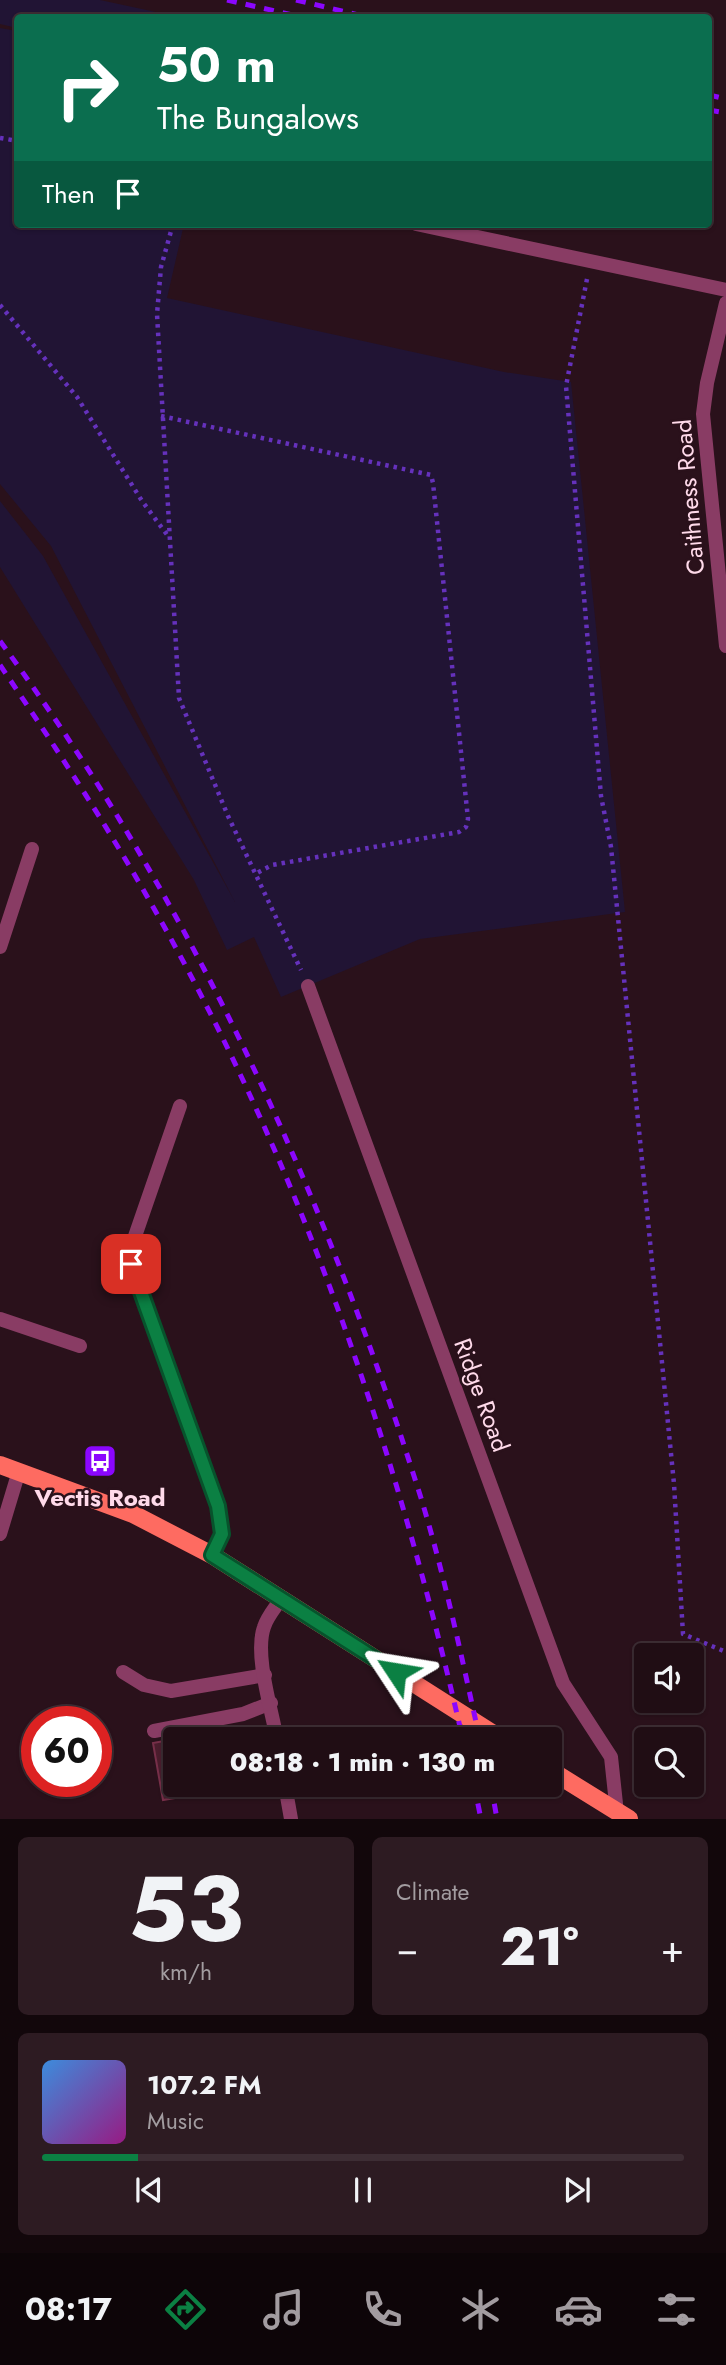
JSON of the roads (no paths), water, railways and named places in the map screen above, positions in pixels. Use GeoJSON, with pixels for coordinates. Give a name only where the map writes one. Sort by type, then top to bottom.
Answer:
{"type":"FeatureCollection","features":[{"type":"Feature","properties":{"kind":"main road"},"geometry":{"type":"LineString","coordinates":[[0,1465],[133,1514],[212,1555],[483,1727]]}},
{"type":"Feature","properties":{"kind":"main road"},"geometry":{"type":"LineString","coordinates":[[562,1778],[623,1816]]}},
{"type":"Feature","properties":{"kind":"street"},"geometry":{"type":"LineString","coordinates":[[435,228],[726,290]]}},
{"type":"Feature","properties":{"kind":"street","name":"Caithness Road"},"geometry":{"type":"LineString","coordinates":[[726,303],[707,383],[703,414],[726,646]]}},
{"type":"Feature","properties":{"kind":"street"},"geometry":{"type":"LineString","coordinates":[[0,947],[32,849]]}},
{"type":"Feature","properties":{"kind":"street","name":"Ridge Road"},"geometry":{"type":"LineString","coordinates":[[309,986],[563,1683],[611,1757],[623,1816]]}},
{"type":"Feature","properties":{"kind":"street"},"geometry":{"type":"LineString","coordinates":[[180,1105],[133,1242],[131,1264],[218,1506],[222,1534],[212,1555]]}},
{"type":"Feature","properties":{"kind":"street"},"geometry":{"type":"LineString","coordinates":[[0,1318],[80,1346]]}},
{"type":"Feature","properties":{"kind":"street"},"geometry":{"type":"LineString","coordinates":[[0,1534],[19,1471]]}},
{"type":"Feature","properties":{"kind":"street"},"geometry":{"type":"LineString","coordinates":[[275,1727],[265,1675],[262,1637],[264,1626],[281,1599]]}},
{"type":"Feature","properties":{"kind":"street"},"geometry":{"type":"LineString","coordinates":[[123,1671],[144,1685],[171,1692],[265,1675]]}},
{"type":"Feature","properties":{"kind":"street"},"geometry":{"type":"LineString","coordinates":[[154,1731],[243,1714],[271,1703]]}},
{"type":"Feature","properties":{"kind":"street"},"geometry":{"type":"LineString","coordinates":[[287,1797],[291,1819]]}},
{"type":"Feature","properties":{"kind":"railway"},"geometry":{"type":"LineString","coordinates":[[227,0],[288,14]]}},
{"type":"Feature","properties":{"kind":"railway"},"geometry":{"type":"LineString","coordinates":[[296,0],[354,14]]}},
{"type":"Feature","properties":{"kind":"railway"},"geometry":{"type":"LineString","coordinates":[[712,96],[726,99]]}},
{"type":"Feature","properties":{"kind":"railway"},"geometry":{"type":"LineString","coordinates":[[712,111],[726,113]]}},
{"type":"Feature","properties":{"kind":"railway"},"geometry":{"type":"LineString","coordinates":[[0,641],[69,740],[132,841],[191,945],[246,1052],[296,1161],[383,1384],[421,1498],[477,1727]]}},
{"type":"Feature","properties":{"kind":"railway"},"geometry":{"type":"LineString","coordinates":[[0,665],[84,792],[161,921],[213,1018],[260,1117],[303,1217],[342,1319],[377,1423],[409,1527],[460,1727]]}},
{"type":"Feature","properties":{"kind":"railway"},"geometry":{"type":"LineString","coordinates":[[476,1797],[481,1819]]}},
{"type":"Feature","properties":{"kind":"railway"},"geometry":{"type":"LineString","coordinates":[[493,1797],[497,1819]]}},
{"type":"Feature","properties":{"kind":"place","name":"Vectis Road"},"geometry":{"type":"Point","coordinates":[100,1461]}}]}
